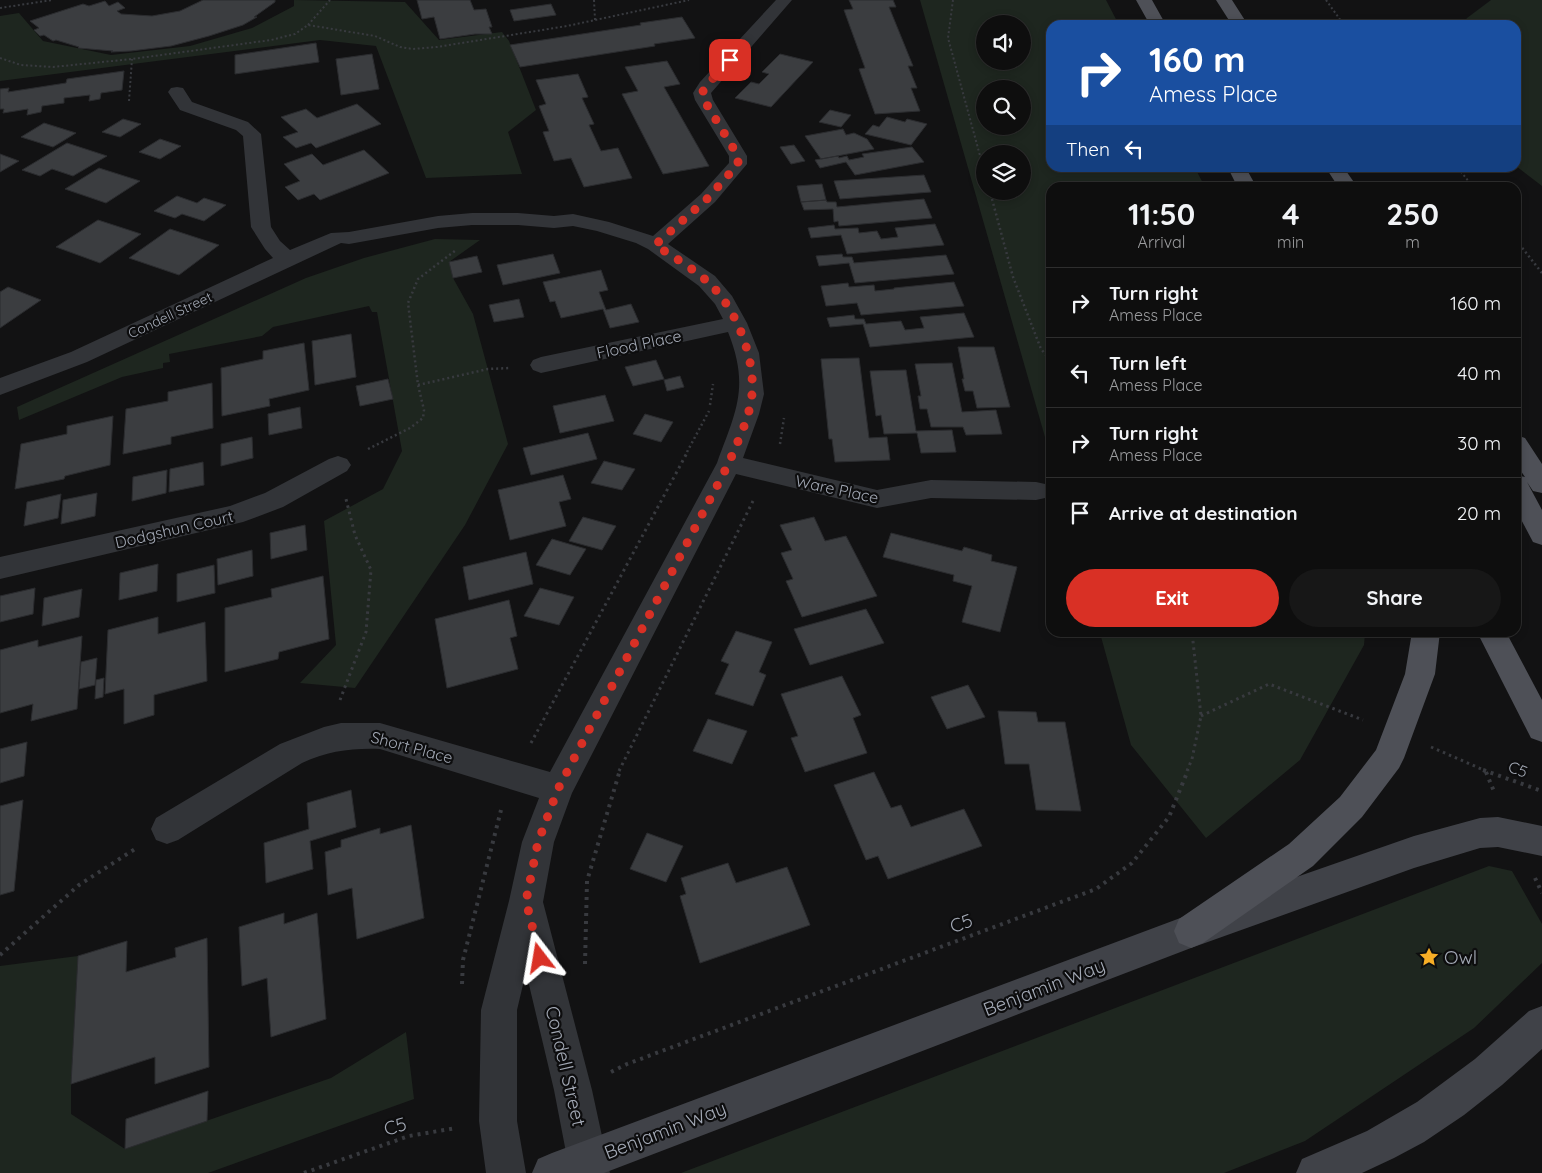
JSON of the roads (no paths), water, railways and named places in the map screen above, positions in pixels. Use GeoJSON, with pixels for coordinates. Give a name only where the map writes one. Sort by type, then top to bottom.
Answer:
{"type":"FeatureCollection","features":[{"type":"Feature","properties":{"kind":"main road"},"geometry":{"type":"LineString","coordinates":[[1144,0],[1155,20]]}},
{"type":"Feature","properties":{"kind":"main road"},"geometry":{"type":"LineString","coordinates":[[1224,0],[1237,20]]}},
{"type":"Feature","properties":{"kind":"main road"},"geometry":{"type":"LineString","coordinates":[[1521,452],[1542,484]]}},
{"type":"Feature","properties":{"kind":"main road"},"geometry":{"type":"LineString","coordinates":[[1521,494],[1542,535]]}},
{"type":"Feature","properties":{"kind":"main road"},"geometry":{"type":"LineString","coordinates":[[1191,931],[1301,855],[1351,807],[1388,758],[1420,674],[1425,637]]}},
{"type":"Feature","properties":{"kind":"main road"},"geometry":{"type":"LineString","coordinates":[[1494,637],[1542,729]]}},
{"type":"Feature","properties":{"kind":"main road","name":"Benjamin Way"},"geometry":{"type":"LineString","coordinates":[[552,1173],[588,1166],[1191,931],[1452,840],[1480,833],[1498,832],[1542,842]]}},
{"type":"Feature","properties":{"kind":"main road"},"geometry":{"type":"LineString","coordinates":[[1316,1173],[1390,1139],[1456,1098],[1514,1051],[1542,1024]]}},
{"type":"Feature","properties":{"kind":"street"},"geometry":{"type":"LineString","coordinates":[[655,245],[708,198],[738,164],[738,156],[704,100],[702,93],[706,86],[784,0]]}},
{"type":"Feature","properties":{"kind":"street"},"geometry":{"type":"LineString","coordinates":[[177,92],[186,106],[242,126],[252,134],[261,227],[272,245],[287,258]]}},
{"type":"Feature","properties":{"kind":"street","name":"Condell Street"},"geometry":{"type":"LineString","coordinates":[[338,237],[341,231],[363,220],[409,211],[450,206],[503,204],[543,207],[566,212],[573,220]]}},
{"type":"Feature","properties":{"kind":"street","name":"Condell Street"},"geometry":{"type":"LineString","coordinates":[[0,387],[79,357],[287,258],[338,237],[349,238],[464,220],[502,218],[554,222],[573,220],[602,226],[643,239],[679,260],[714,288],[736,323],[748,354],[752,394],[747,414],[729,463],[558,789],[538,842],[526,901],[499,1010],[498,1121],[506,1173]]}},
{"type":"Feature","properties":{"kind":"street","name":"Flood Place"},"geometry":{"type":"LineString","coordinates":[[541,365],[736,323]]}},
{"type":"Feature","properties":{"kind":"street","name":"Ware Place"},"geometry":{"type":"LineString","coordinates":[[729,463],[877,500],[931,489],[1036,491]]}},
{"type":"Feature","properties":{"kind":"street","name":"Dodgshun Court"},"geometry":{"type":"LineString","coordinates":[[0,568],[244,512],[274,500],[338,465]]}},
{"type":"Feature","properties":{"kind":"street","name":"Short Place"},"geometry":{"type":"LineString","coordinates":[[167,829],[288,754],[325,740],[364,734],[380,736],[558,789]]}},
{"type":"Feature","properties":{"kind":"street","name":"Condell Street"},"geometry":{"type":"LineString","coordinates":[[526,901],[574,1090],[588,1166]]}},
{"type":"Feature","properties":{"kind":"place","name":"Owl"},"geometry":{"type":"Point","coordinates":[1429,957]}}]}
